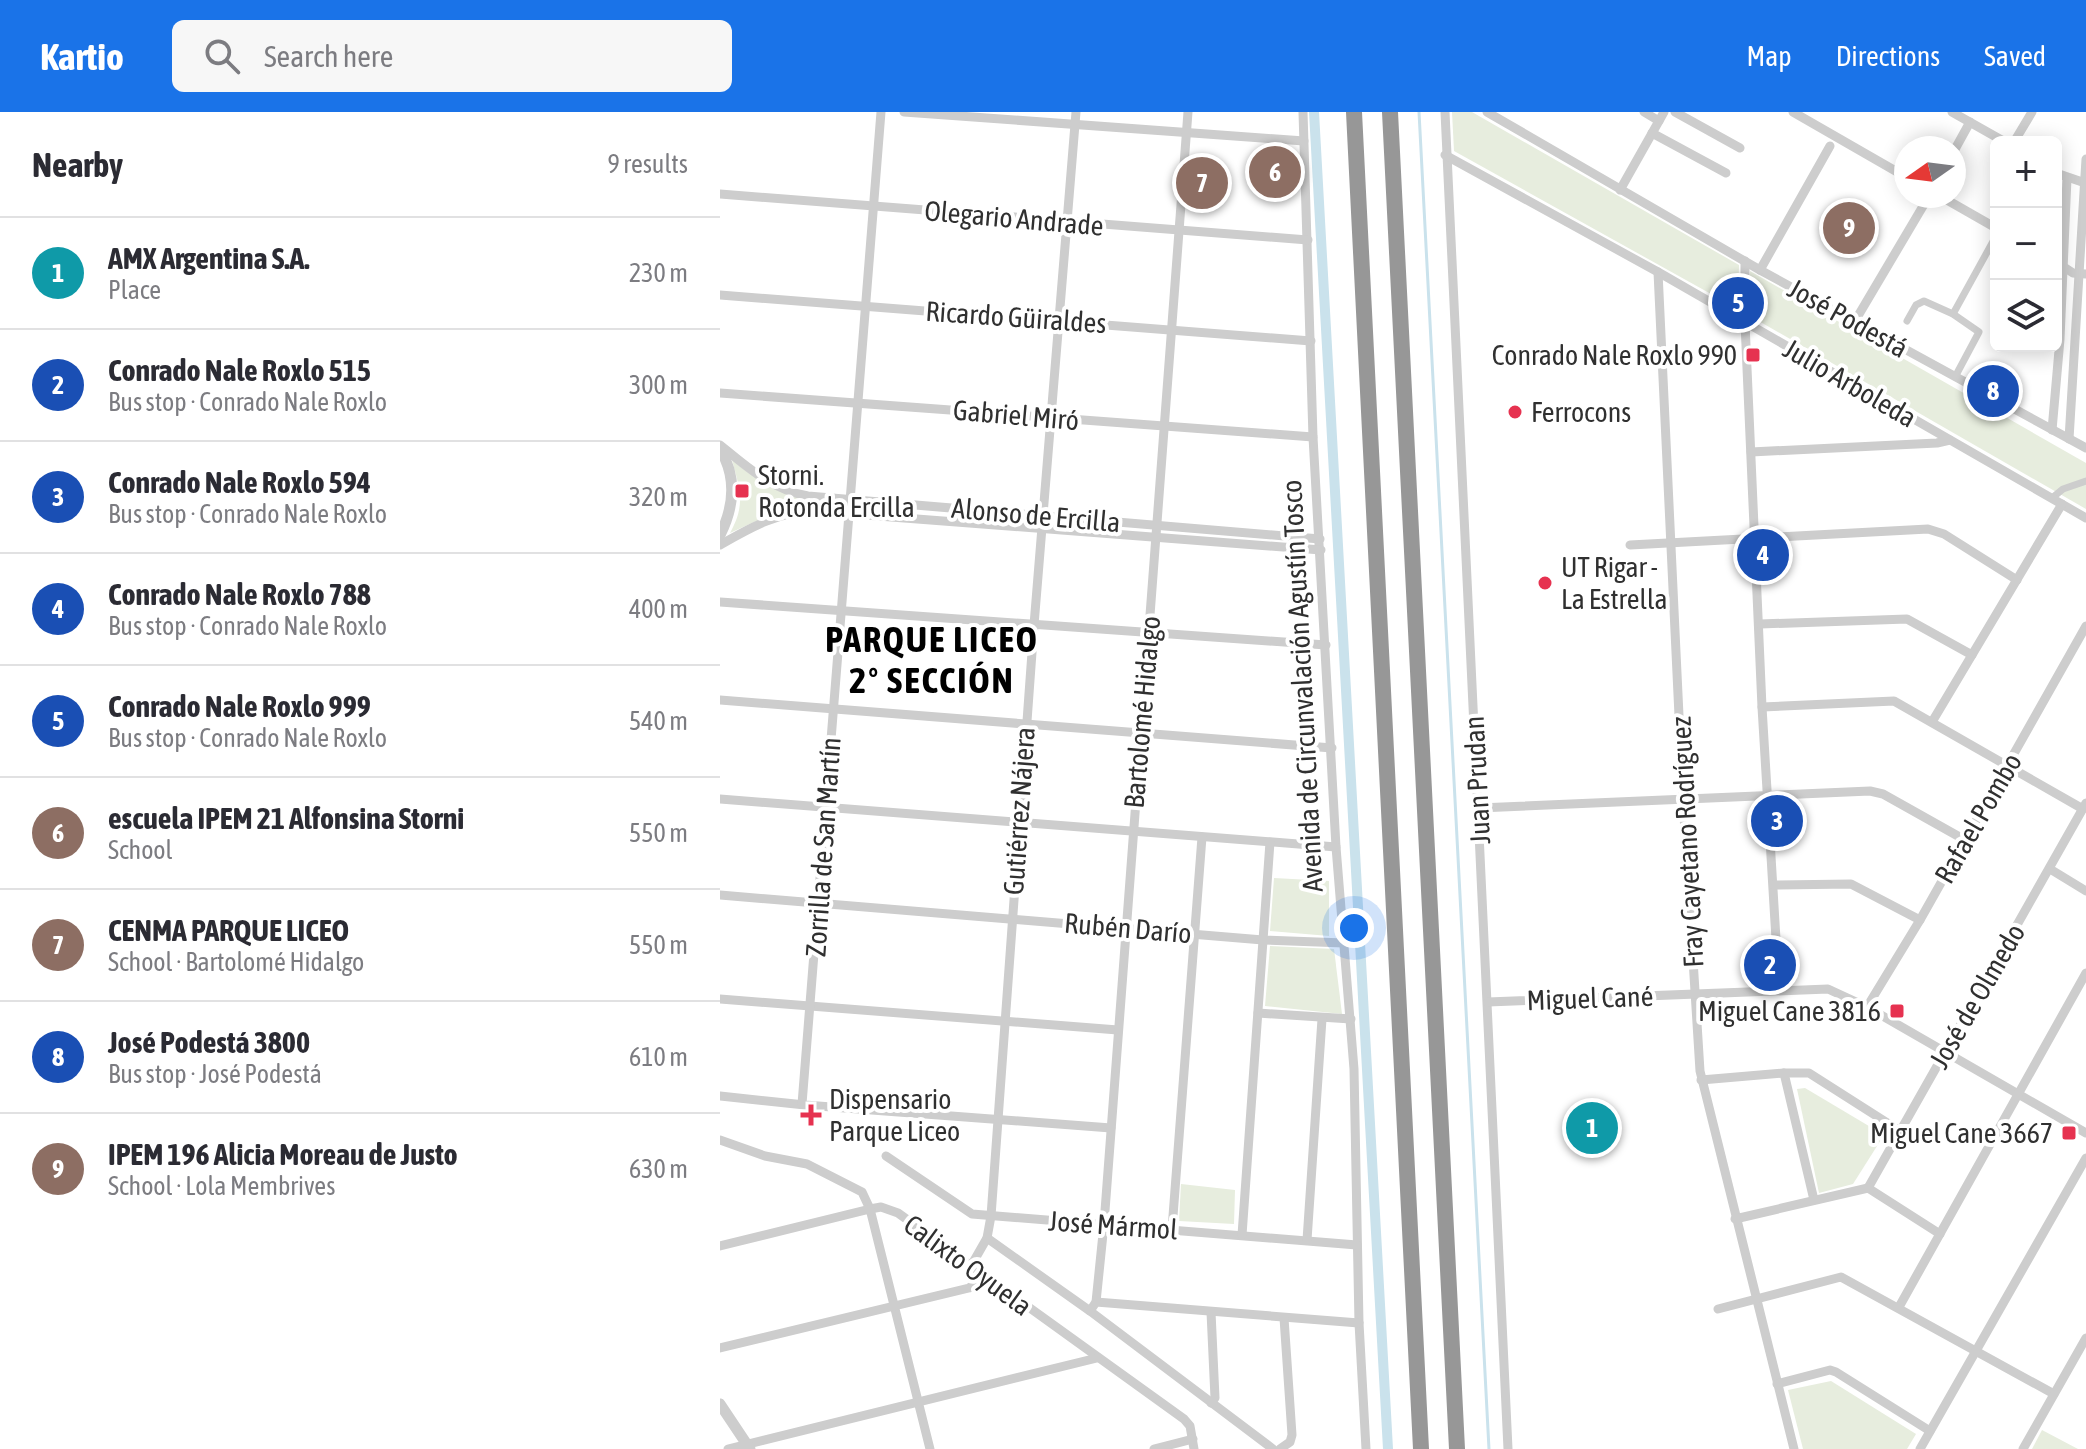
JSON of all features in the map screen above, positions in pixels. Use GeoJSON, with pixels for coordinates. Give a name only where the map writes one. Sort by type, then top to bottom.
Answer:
{"type":"FeatureCollection","features":[{"type":"Feature","properties":{"kind":"highway"},"geometry":{"type":"LineString","coordinates":[[1354,112],[1421,1449]]}},
{"type":"Feature","properties":{"kind":"highway"},"geometry":{"type":"LineString","coordinates":[[1390,112],[1457,1449]]}},
{"type":"Feature","properties":{"kind":"street","name":"Zorrilla de San Martín"},"geometry":{"type":"LineString","coordinates":[[802,1104],[881,112]]}},
{"type":"Feature","properties":{"kind":"street"},"geometry":{"type":"LineString","coordinates":[[904,112],[1304,141]]}},
{"type":"Feature","properties":{"kind":"street","name":"Gutiérrez Nájera"},"geometry":{"type":"LineString","coordinates":[[971,1266],[987,1238],[991,1216],[1026,723],[1076,112]]}},
{"type":"Feature","properties":{"kind":"street","name":"Bartolomé Hidalgo"},"geometry":{"type":"LineString","coordinates":[[1090,1311],[1096,1302],[1104,1224],[1188,112]]}},
{"type":"Feature","properties":{"kind":"street","name":"Avenida de Circunvalación Agustín Tosco"},"geometry":{"type":"LineString","coordinates":[[1303,112],[1313,437],[1336,847],[1351,1019],[1359,1323],[1366,1449]]}},
{"type":"Feature","properties":{"kind":"street","name":"Juan Prudan"},"geometry":{"type":"LineString","coordinates":[[1445,112],[1508,1449]]}},
{"type":"Feature","properties":{"kind":"street","name":"José Podestá"},"geometry":{"type":"LineString","coordinates":[[1487,112],[1760,270],[2086,448]]}},
{"type":"Feature","properties":{"kind":"street"},"geometry":{"type":"LineString","coordinates":[[1620,190],[1662,116],[1644,112]]}},
{"type":"Feature","properties":{"kind":"street"},"geometry":{"type":"LineString","coordinates":[[1675,112],[1740,148]]}},
{"type":"Feature","properties":{"kind":"street"},"geometry":{"type":"LineString","coordinates":[[1793,112],[1894,170]]}},
{"type":"Feature","properties":{"kind":"street"},"geometry":{"type":"LineString","coordinates":[[1952,112],[1994,136]]}},
{"type":"Feature","properties":{"kind":"street"},"geometry":{"type":"LineString","coordinates":[[2018,136],[2032,112]]}},
{"type":"Feature","properties":{"kind":"street"},"geometry":{"type":"LineString","coordinates":[[1962,136],[1970,122]]}},
{"type":"Feature","properties":{"kind":"street"},"geometry":{"type":"LineString","coordinates":[[1652,133],[1726,173]]}},
{"type":"Feature","properties":{"kind":"street"},"geometry":{"type":"LineString","coordinates":[[1760,270],[1830,146]]}},
{"type":"Feature","properties":{"kind":"street","name":"Julio Arboleda"},"geometry":{"type":"LineString","coordinates":[[1445,155],[1658,272],[2086,518]]}},
{"type":"Feature","properties":{"kind":"street"},"geometry":{"type":"LineString","coordinates":[[2069,439],[2083,275],[2086,159]]}},
{"type":"Feature","properties":{"kind":"street"},"geometry":{"type":"LineString","coordinates":[[2062,176],[2085,183]]}},
{"type":"Feature","properties":{"kind":"street"},"geometry":{"type":"LineString","coordinates":[[2062,239],[2067,178]]}},
{"type":"Feature","properties":{"kind":"street","name":"Olegario Andrade"},"geometry":{"type":"LineString","coordinates":[[720,194],[1308,240]]}},
{"type":"Feature","properties":{"kind":"street"},"geometry":{"type":"LineString","coordinates":[[1855,321],[1922,208]]}},
{"type":"Feature","properties":{"kind":"street"},"geometry":{"type":"LineString","coordinates":[[1961,208],[1990,225]]}},
{"type":"Feature","properties":{"kind":"street"},"geometry":{"type":"LineString","coordinates":[[1953,314],[1990,247]]}},
{"type":"Feature","properties":{"kind":"street"},"geometry":{"type":"LineString","coordinates":[[1745,261],[1762,707],[1779,989]]}},
{"type":"Feature","properties":{"kind":"street"},"geometry":{"type":"LineString","coordinates":[[2062,265],[2083,275]]}},
{"type":"Feature","properties":{"kind":"street","name":"Fray Cayetano Rodríguez"},"geometry":{"type":"LineString","coordinates":[[1658,272],[1683,800],[1701,1080],[1794,1449]]}},
{"type":"Feature","properties":{"kind":"street"},"geometry":{"type":"LineString","coordinates":[[2052,430],[2059,280]]}},
{"type":"Feature","properties":{"kind":"street","name":"Ricardo Güiraldes"},"geometry":{"type":"LineString","coordinates":[[720,295],[1311,341]]}},
{"type":"Feature","properties":{"kind":"street"},"geometry":{"type":"LineString","coordinates":[[1907,321],[1916,305],[1924,301],[1953,314],[1979,332],[1955,377]]}},
{"type":"Feature","properties":{"kind":"street","name":"Gabriel Miró"},"geometry":{"type":"LineString","coordinates":[[720,393],[1313,437]]}},
{"type":"Feature","properties":{"kind":"street"},"geometry":{"type":"LineString","coordinates":[[1751,452],[1950,440]]}},
{"type":"Feature","properties":{"kind":"street"},"geometry":{"type":"LineString","coordinates":[[720,447],[731,478],[732,499],[728,519],[720,535]]}},
{"type":"Feature","properties":{"kind":"street","name":"Alonso de Ercilla"},"geometry":{"type":"LineString","coordinates":[[720,447],[777,487],[808,496],[1157,526],[1320,545]]}},
{"type":"Feature","properties":{"kind":"street"},"geometry":{"type":"LineString","coordinates":[[2052,498],[2063,489],[2086,481]]}},
{"type":"Feature","properties":{"kind":"street"},"geometry":{"type":"LineString","coordinates":[[1932,722],[2062,504]]}},
{"type":"Feature","properties":{"kind":"street","name":"Alonso de Ercilla"},"geometry":{"type":"LineString","coordinates":[[720,545],[756,525],[780,515],[801,511],[1155,538],[1320,545]]}},
{"type":"Feature","properties":{"kind":"street"},"geometry":{"type":"LineString","coordinates":[[1630,545],[1936,530],[2017,580]]}},
{"type":"Feature","properties":{"kind":"street"},"geometry":{"type":"LineString","coordinates":[[720,602],[1326,645]]}},
{"type":"Feature","properties":{"kind":"street"},"geometry":{"type":"LineString","coordinates":[[1760,624],[1907,619],[1972,655]]}},
{"type":"Feature","properties":{"kind":"street","name":"Rafael Pombo"},"geometry":{"type":"LineString","coordinates":[[1867,1007],[1920,920],[2086,626]]}},
{"type":"Feature","properties":{"kind":"street"},"geometry":{"type":"LineString","coordinates":[[720,700],[1332,748]]}},
{"type":"Feature","properties":{"kind":"street"},"geometry":{"type":"LineString","coordinates":[[1762,707],[1889,701],[1900,704],[2084,806]]}},
{"type":"Feature","properties":{"kind":"street"},"geometry":{"type":"LineString","coordinates":[[1479,808],[1878,792],[1965,840]]}},
{"type":"Feature","properties":{"kind":"street"},"geometry":{"type":"LineString","coordinates":[[720,799],[1336,847]]}},
{"type":"Feature","properties":{"kind":"street","name":"José de Olmedo"},"geometry":{"type":"LineString","coordinates":[[1868,1188],[2084,806]]}},
{"type":"Feature","properties":{"kind":"street"},"geometry":{"type":"LineString","coordinates":[[1172,1229],[1202,837]]}},
{"type":"Feature","properties":{"kind":"street"},"geometry":{"type":"LineString","coordinates":[[1242,1235],[1270,842]]}},
{"type":"Feature","properties":{"kind":"street"},"geometry":{"type":"LineString","coordinates":[[2050,869],[2086,891]]}},
{"type":"Feature","properties":{"kind":"street"},"geometry":{"type":"LineString","coordinates":[[1774,885],[1843,882],[1920,920]]}},
{"type":"Feature","properties":{"kind":"street","name":"Rubén Darío"},"geometry":{"type":"LineString","coordinates":[[720,895],[1263,940],[1344,943]]}},
{"type":"Feature","properties":{"kind":"street"},"geometry":{"type":"LineString","coordinates":[[1899,1307],[2086,973]]}},
{"type":"Feature","properties":{"kind":"street","name":"Miguel Cané"},"geometry":{"type":"LineString","coordinates":[[1488,1002],[1828,989],[1867,1007],[2086,1133]]}},
{"type":"Feature","properties":{"kind":"street"},"geometry":{"type":"LineString","coordinates":[[720,999],[1118,1030]]}},
{"type":"Feature","properties":{"kind":"street"},"geometry":{"type":"LineString","coordinates":[[1258,1013],[1351,1019]]}},
{"type":"Feature","properties":{"kind":"street"},"geometry":{"type":"LineString","coordinates":[[1307,1240],[1322,1019]]}},
{"type":"Feature","properties":{"kind":"street"},"geometry":{"type":"LineString","coordinates":[[1701,1080],[1800,1072],[1815,1075],[1900,1131]]}},
{"type":"Feature","properties":{"kind":"street"},"geometry":{"type":"LineString","coordinates":[[1784,1073],[1814,1200]]}},
{"type":"Feature","properties":{"kind":"street"},"geometry":{"type":"LineString","coordinates":[[720,1096],[1111,1128]]}},
{"type":"Feature","properties":{"kind":"street","name":"Calixto Oyuela"},"geometry":{"type":"LineString","coordinates":[[721,1141],[765,1156],[807,1164],[862,1192],[870,1209],[881,1207],[898,1213],[1184,1419],[1190,1426],[1193,1444]]}},
{"type":"Feature","properties":{"kind":"street","name":"José Mármol"},"geometry":{"type":"LineString","coordinates":[[886,1156],[965,1211],[991,1216],[1357,1245]]}},
{"type":"Feature","properties":{"kind":"street"},"geometry":{"type":"LineString","coordinates":[[1920,1449],[2086,1158]]}},
{"type":"Feature","properties":{"kind":"street"},"geometry":{"type":"LineString","coordinates":[[1735,1219],[1868,1188],[1940,1234]]}},
{"type":"Feature","properties":{"kind":"street"},"geometry":{"type":"LineString","coordinates":[[720,1246],[870,1209],[930,1449]]}},
{"type":"Feature","properties":{"kind":"street","name":"Calixto Oyuela"},"geometry":{"type":"LineString","coordinates":[[987,1238],[1090,1311],[1273,1449]]}},
{"type":"Feature","properties":{"kind":"street"},"geometry":{"type":"LineString","coordinates":[[720,1348],[969,1288],[985,1277]]}},
{"type":"Feature","properties":{"kind":"street"},"geometry":{"type":"LineString","coordinates":[[1718,1309],[1841,1277],[2054,1394]]}},
{"type":"Feature","properties":{"kind":"street"},"geometry":{"type":"LineString","coordinates":[[1096,1302],[1359,1323]]}},
{"type":"Feature","properties":{"kind":"street"},"geometry":{"type":"LineString","coordinates":[[1211,1312],[1215,1398],[1211,1403]]}},
{"type":"Feature","properties":{"kind":"street"},"geometry":{"type":"LineString","coordinates":[[1280,1449],[1290,1442],[1292,1435],[1284,1318]]}},
{"type":"Feature","properties":{"kind":"street"},"geometry":{"type":"LineString","coordinates":[[2023,1449],[2086,1338]]}},
{"type":"Feature","properties":{"kind":"street"},"geometry":{"type":"LineString","coordinates":[[728,1449],[748,1447],[1097,1358]]}},
{"type":"Feature","properties":{"kind":"street"},"geometry":{"type":"LineString","coordinates":[[1777,1384],[1830,1370],[1930,1431]]}},
{"type":"Feature","properties":{"kind":"street"},"geometry":{"type":"LineString","coordinates":[[720,1404],[748,1447]]}},
{"type":"Feature","properties":{"kind":"street"},"geometry":{"type":"LineString","coordinates":[[1154,1449],[1193,1444]]}},
{"type":"Feature","properties":{"kind":"green space"},"geometry":{"type":"Polygon","coordinates":[[[1452,112],[1472,112],[1739,265],[1738,309],[1454,151],[1452,112]]]}},
{"type":"Feature","properties":{"kind":"green space"},"geometry":{"type":"Polygon","coordinates":[[[1750,271],[2086,463],[2086,509],[1750,316],[1750,271]]]}},
{"type":"Feature","properties":{"kind":"green space"},"geometry":{"type":"Polygon","coordinates":[[[732,460],[765,483],[803,499],[802,505],[774,513],[730,533],[740,505],[732,460]]]}},
{"type":"Feature","properties":{"kind":"green space"},"geometry":{"type":"Polygon","coordinates":[[[1274,878],[1329,881],[1329,936],[1270,931],[1274,878]]]}},
{"type":"Feature","properties":{"kind":"green space"},"geometry":{"type":"Polygon","coordinates":[[[1270,946],[1334,949],[1342,1014],[1265,1006],[1270,946]]]}},
{"type":"Feature","properties":{"kind":"green space"},"geometry":{"type":"Polygon","coordinates":[[[1805,1088],[1884,1135],[1853,1184],[1819,1193],[1797,1089],[1805,1088]]]}},
{"type":"Feature","properties":{"kind":"green space"},"geometry":{"type":"Polygon","coordinates":[[[1181,1184],[1235,1190],[1234,1224],[1179,1221],[1181,1184]]]}},
{"type":"Feature","properties":{"kind":"green space"},"geometry":{"type":"Polygon","coordinates":[[[1831,1381],[1916,1434],[1907,1449],[1803,1449],[1788,1390],[1831,1381]]]}},
{"type":"Feature","properties":{"kind":"green space"},"geometry":{"type":"Polygon","coordinates":[[[2042,1430],[2078,1449],[2032,1449],[2042,1430]]]}},
{"type":"Feature","properties":{"kind":"waterway"},"geometry":{"type":"LineString","coordinates":[[1314,112],[1388,1449]]}},
{"type":"Feature","properties":{"kind":"waterway"},"geometry":{"type":"LineString","coordinates":[[1419,112],[1489,1449]]}},
{"type":"Feature","properties":{"kind":"place","name":"escuela IPEM 21 Alfonsina Storni"},"geometry":{"type":"Point","coordinates":[1275,172]}},
{"type":"Feature","properties":{"kind":"place","name":"CENMA PARQUE LICEO"},"geometry":{"type":"Point","coordinates":[1202,183]}},
{"type":"Feature","properties":{"kind":"place","name":"IPEM 196 Alicia Moreau de Justo"},"geometry":{"type":"Point","coordinates":[1849,228]}},
{"type":"Feature","properties":{"kind":"place","name":"Conrado Nale Roxlo 999"},"geometry":{"type":"Point","coordinates":[1738,303]}},
{"type":"Feature","properties":{"kind":"place","name":"Conrado Nale Roxlo 990"},"geometry":{"type":"Point","coordinates":[1753,355]}},
{"type":"Feature","properties":{"kind":"place","name":"José Podestá 3800"},"geometry":{"type":"Point","coordinates":[1993,391]}},
{"type":"Feature","properties":{"kind":"place","name":"Ferrocons"},"geometry":{"type":"Point","coordinates":[1515,412]}},
{"type":"Feature","properties":{"kind":"place","name":"Storni. Rotonda Ercilla"},"geometry":{"type":"Point","coordinates":[742,491]}},
{"type":"Feature","properties":{"kind":"place","name":"Conrado Nale Roxlo 788"},"geometry":{"type":"Point","coordinates":[1763,555]}},
{"type":"Feature","properties":{"kind":"place","name":"UT Rigar - La Estrella"},"geometry":{"type":"Point","coordinates":[1545,583]}},
{"type":"Feature","properties":{"kind":"place","name":"Conrado Nale Roxlo 594"},"geometry":{"type":"Point","coordinates":[1777,821]}},
{"type":"Feature","properties":{"kind":"place","name":"Conrado Nale Roxlo 515"},"geometry":{"type":"Point","coordinates":[1770,965]}},
{"type":"Feature","properties":{"kind":"place","name":"Miguel Cane 3816"},"geometry":{"type":"Point","coordinates":[1897,1011]}},
{"type":"Feature","properties":{"kind":"place","name":"Dispensario Parque Liceo"},"geometry":{"type":"Point","coordinates":[811,1115]}},
{"type":"Feature","properties":{"kind":"place","name":"AMX Argentina S.A."},"geometry":{"type":"Point","coordinates":[1592,1128]}},
{"type":"Feature","properties":{"kind":"place","name":"Miguel Cane 3667"},"geometry":{"type":"Point","coordinates":[2069,1133]}},
{"type":"Feature","properties":{"kind":"district","name":"PARQUE LICEO 2° SECCIÓN"},"geometry":{"type":"Point","coordinates":[932,660]}}]}
